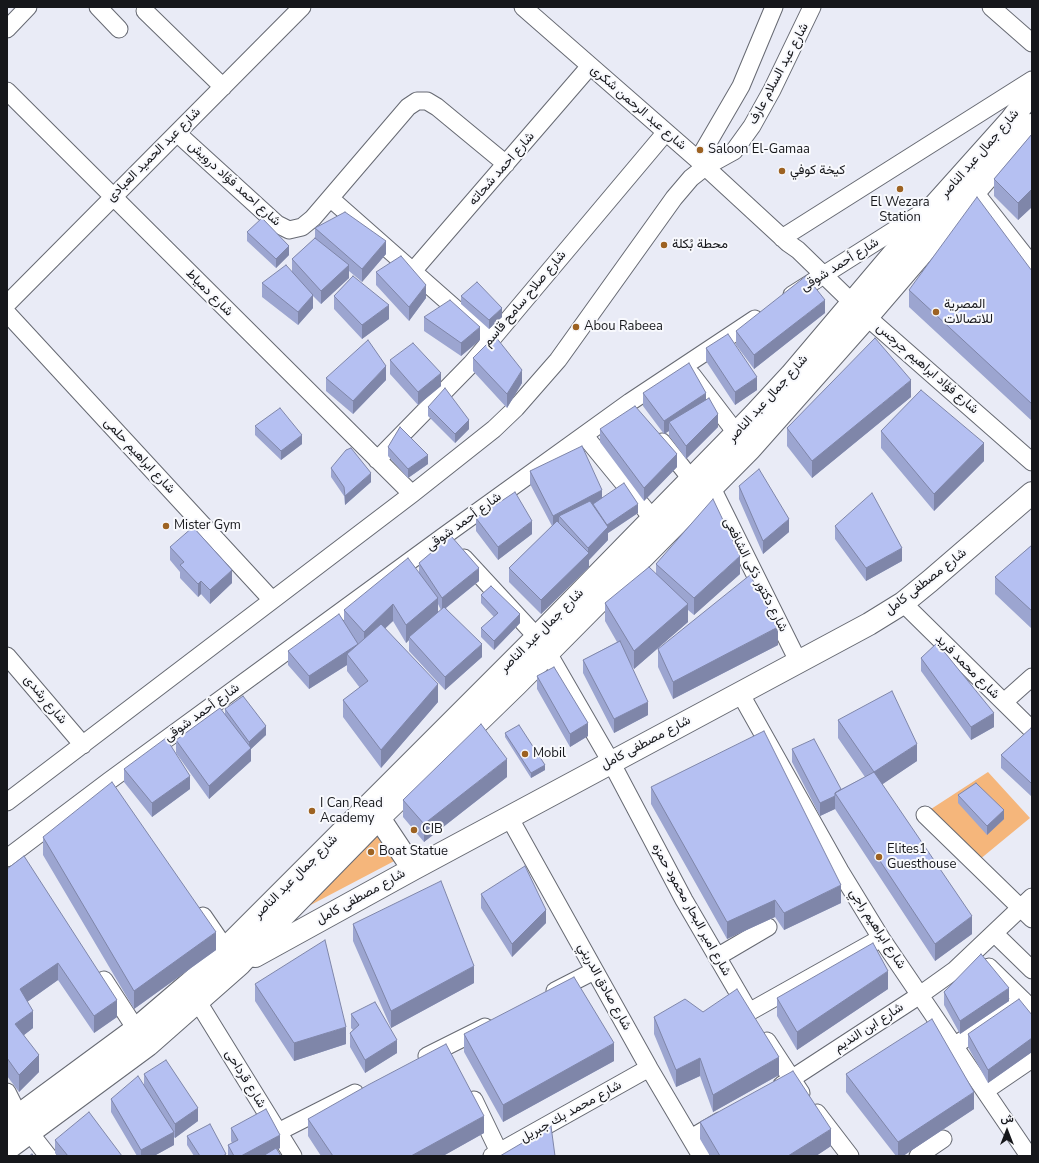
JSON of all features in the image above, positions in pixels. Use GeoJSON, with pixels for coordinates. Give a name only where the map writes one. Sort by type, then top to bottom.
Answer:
{"type":"FeatureCollection","features":[{"type":"Feature","properties":{"kind":"main road","name":"شارع جمال عبد الناصر"},"geometry":{"type":"LineString","coordinates":[[542,645],[653,519],[737,434],[791,375],[934,206],[1011,120],[1032,92]]}},
{"type":"Feature","properties":{"kind":"main road","name":"شارع جمال عبد الناصر"},"geometry":{"type":"LineString","coordinates":[[7,1150],[19,1124],[168,1004],[226,948],[373,812],[542,645],[712,488],[778,418],[1032,125]]}},
{"type":"Feature","properties":{"kind":"main road","name":"شارع مصطفى كامل"},"geometry":{"type":"LineString","coordinates":[[240,964],[508,817],[869,624],[903,603],[1032,494]]}},
{"type":"Feature","properties":{"kind":"main road","name":"شارع جمال عبد الناصر"},"geometry":{"type":"LineString","coordinates":[[19,1124],[148,1045],[198,1002],[240,964],[373,812]]}},
{"type":"Feature","properties":{"kind":"main road"},"geometry":{"type":"LineString","coordinates":[[373,812],[412,869]]}},
{"type":"Feature","properties":{"kind":"street"},"geometry":{"type":"LineString","coordinates":[[7,29],[28,7]]}},
{"type":"Feature","properties":{"kind":"street"},"geometry":{"type":"LineString","coordinates":[[98,7],[119,29]]}},
{"type":"Feature","properties":{"kind":"street","name":"شارع عبد الحميد العبادى"},"geometry":{"type":"LineString","coordinates":[[7,304],[302,7]]}},
{"type":"Feature","properties":{"kind":"street","name":"شارع عبد الرحمن شكرى"},"geometry":{"type":"LineString","coordinates":[[523,7],[701,163],[782,238],[798,250],[823,275]]}},
{"type":"Feature","properties":{"kind":"street","name":"شارع عبد السلام عارف"},"geometry":{"type":"LineString","coordinates":[[701,163],[734,151],[752,126],[787,62],[812,7]]}},
{"type":"Feature","properties":{"kind":"street"},"geometry":{"type":"LineString","coordinates":[[991,7],[1032,43]]}},
{"type":"Feature","properties":{"kind":"street"},"geometry":{"type":"LineString","coordinates":[[7,802],[412,494],[494,429],[538,385],[577,335],[674,198],[691,178],[701,163],[741,86],[770,9]]}},
{"type":"Feature","properties":{"kind":"street"},"geometry":{"type":"LineString","coordinates":[[145,11],[223,87]]}},
{"type":"Feature","properties":{"kind":"street","name":"شارع احمد شحاته"},"geometry":{"type":"LineString","coordinates":[[413,271],[590,66]]}},
{"type":"Feature","properties":{"kind":"street"},"geometry":{"type":"LineString","coordinates":[[782,238],[1032,80]]}},
{"type":"Feature","properties":{"kind":"street","name":"شارع دمياط"},"geometry":{"type":"LineString","coordinates":[[7,91],[412,494]]}},
{"type":"Feature","properties":{"kind":"street","name":"شارع احمد فؤاد درويش"},"geometry":{"type":"LineString","coordinates":[[177,133],[282,228],[296,229],[302,227],[330,198],[408,107],[417,101],[428,101],[437,107],[506,164]]}},
{"type":"Feature","properties":{"kind":"street"},"geometry":{"type":"LineString","coordinates":[[996,136],[1032,114]]}},
{"type":"Feature","properties":{"kind":"street","name":"شارع صلاح سامح قاسم"},"geometry":{"type":"LineString","coordinates":[[377,460],[451,385],[491,340],[666,132]]}},
{"type":"Feature","properties":{"kind":"street"},"geometry":{"type":"LineString","coordinates":[[974,191],[1032,265]]}},
{"type":"Feature","properties":{"kind":"street"},"geometry":{"type":"LineString","coordinates":[[330,198],[491,340]]}},
{"type":"Feature","properties":{"kind":"street","name":"شارع أحمد شوقى"},"geometry":{"type":"LineString","coordinates":[[17,858],[113,788],[444,536],[584,435],[635,408],[685,366],[823,275],[934,206]]}},
{"type":"Feature","properties":{"kind":"street","name":"شارع فؤاد ابراهيم جرجس"},"geometry":{"type":"LineString","coordinates":[[823,275],[867,317],[1032,462]]}},
{"type":"Feature","properties":{"kind":"street","name":"شارع ابراهيم حلمى"},"geometry":{"type":"LineString","coordinates":[[7,313],[272,600]]}},
{"type":"Feature","properties":{"kind":"street"},"geometry":{"type":"LineString","coordinates":[[685,366],[737,434]]}},
{"type":"Feature","properties":{"kind":"street"},"geometry":{"type":"LineString","coordinates":[[654,432],[692,480]]}},
{"type":"Feature","properties":{"kind":"street"},"geometry":{"type":"LineString","coordinates":[[584,435],[653,519]]}},
{"type":"Feature","properties":{"kind":"street","name":"شارع دكتور ذكى الشافعى"},"geometry":{"type":"LineString","coordinates":[[712,488],[798,661]]}},
{"type":"Feature","properties":{"kind":"street","name":"شارع امير البحار محمود حمزه"},"geometry":{"type":"LineString","coordinates":[[444,536],[542,645],[611,762],[717,957],[749,1012],[791,1080],[850,1156]]}},
{"type":"Feature","properties":{"kind":"street","name":"شارع محمد فريد"},"geometry":{"type":"LineString","coordinates":[[903,603],[1032,730]]}},
{"type":"Feature","properties":{"kind":"street","name":"شارع رشدى"},"geometry":{"type":"LineString","coordinates":[[7,656],[82,745]]}},
{"type":"Feature","properties":{"kind":"street"},"geometry":{"type":"LineString","coordinates":[[1004,702],[1032,677]]}},
{"type":"Feature","properties":{"kind":"street","name":"شارع ابراهيم راجي"},"geometry":{"type":"LineString","coordinates":[[740,693],[840,871],[881,938],[985,1091],[1028,1150]]}},
{"type":"Feature","properties":{"kind":"street"},"geometry":{"type":"LineString","coordinates":[[925,815],[1028,908]]}},
{"type":"Feature","properties":{"kind":"street","name":"شارع صادق الدريني"},"geometry":{"type":"LineString","coordinates":[[508,817],[594,971],[701,1156]]}},
{"type":"Feature","properties":{"kind":"street"},"geometry":{"type":"LineString","coordinates":[[194,903],[226,948]]}},
{"type":"Feature","properties":{"kind":"street","name":"شارع ابن النديم"},"geometry":{"type":"LineString","coordinates":[[771,1092],[920,995],[955,970],[995,934],[1028,908]]}},
{"type":"Feature","properties":{"kind":"street"},"geometry":{"type":"LineString","coordinates":[[717,957],[768,927]]}},
{"type":"Feature","properties":{"kind":"street"},"geometry":{"type":"LineString","coordinates":[[995,934],[1032,970]]}},
{"type":"Feature","properties":{"kind":"street"},"geometry":{"type":"LineString","coordinates":[[749,1012],[881,938]]}},
{"type":"Feature","properties":{"kind":"street"},"geometry":{"type":"LineString","coordinates":[[954,1046],[1028,1005],[974,953]]}},
{"type":"Feature","properties":{"kind":"street"},"geometry":{"type":"LineString","coordinates":[[97,969],[136,1029]]}},
{"type":"Feature","properties":{"kind":"street"},"geometry":{"type":"LineString","coordinates":[[538,1000],[594,971]]}},
{"type":"Feature","properties":{"kind":"street","name":"شارع قرداحى"},"geometry":{"type":"LineString","coordinates":[[198,1002],[293,1156]]}},
{"type":"Feature","properties":{"kind":"street"},"geometry":{"type":"LineString","coordinates":[[412,1064],[450,1053],[496,1021]]}},
{"type":"Feature","properties":{"kind":"street"},"geometry":{"type":"LineString","coordinates":[[985,1091],[1032,1059]]}},
{"type":"Feature","properties":{"kind":"street","name":"شارع محمد بك جبريل"},"geometry":{"type":"LineString","coordinates":[[496,1154],[650,1068]]}},
{"type":"Feature","properties":{"kind":"street"},"geometry":{"type":"LineString","coordinates":[[278,1132],[370,1086]]}},
{"type":"Feature","properties":{"kind":"street"},"geometry":{"type":"LineString","coordinates":[[468,1088],[496,1154]]}},
{"type":"Feature","properties":{"kind":"street"},"geometry":{"type":"LineString","coordinates":[[7,1092],[19,1124],[48,1156]]}},
{"type":"Feature","properties":{"kind":"street"},"geometry":{"type":"LineString","coordinates":[[691,1138],[731,1115]]}},
{"type":"Feature","properties":{"kind":"street"},"geometry":{"type":"LineString","coordinates":[[918,1156],[942,1139]]}},
{"type":"Feature","properties":{"kind":"shaded area"},"geometry":{"type":"Polygon","coordinates":[[[988,772],[1030,818],[979,860],[928,811],[988,772]]]}},
{"type":"Feature","properties":{"kind":"shaded area"},"geometry":{"type":"Polygon","coordinates":[[[374,829],[400,858],[303,909],[374,829]]]}},
{"type":"Feature","properties":{"kind":"building"},"geometry":{"type":"Polygon","coordinates":[[[1032,134],[1032,189],[1018,203],[994,179],[1032,134]]]}},
{"type":"Feature","properties":{"kind":"building"},"geometry":{"type":"Polygon","coordinates":[[[977,197],[1032,271],[1032,404],[909,290],[977,197]]]}},
{"type":"Feature","properties":{"kind":"building"},"geometry":{"type":"Polygon","coordinates":[[[345,212],[386,241],[362,269],[315,228],[345,212]]]}},
{"type":"Feature","properties":{"kind":"building"},"geometry":{"type":"Polygon","coordinates":[[[262,218],[289,246],[276,259],[247,232],[262,218]]]}},
{"type":"Feature","properties":{"kind":"building"},"geometry":{"type":"Polygon","coordinates":[[[315,238],[349,265],[321,291],[292,259],[315,238]]]}},
{"type":"Feature","properties":{"kind":"building"},"geometry":{"type":"Polygon","coordinates":[[[401,256],[426,285],[409,307],[376,272],[401,256]]]}},
{"type":"Feature","properties":{"kind":"building"},"geometry":{"type":"Polygon","coordinates":[[[286,265],[313,295],[298,312],[262,283],[286,265]]]}},
{"type":"Feature","properties":{"kind":"building"},"geometry":{"type":"Polygon","coordinates":[[[353,276],[389,305],[362,325],[334,296],[353,276]]]}},
{"type":"Feature","properties":{"kind":"building"},"geometry":{"type":"Polygon","coordinates":[[[806,276],[825,300],[754,355],[736,331],[806,276]]]}},
{"type":"Feature","properties":{"kind":"building"},"geometry":{"type":"Polygon","coordinates":[[[477,282],[502,308],[489,320],[461,296],[477,282]]]}},
{"type":"Feature","properties":{"kind":"building"},"geometry":{"type":"Polygon","coordinates":[[[450,300],[480,327],[461,343],[424,317],[450,300]]]}},
{"type":"Feature","properties":{"kind":"building"},"geometry":{"type":"Polygon","coordinates":[[[728,334],[757,377],[735,392],[706,348],[728,334]]]}},
{"type":"Feature","properties":{"kind":"building"},"geometry":{"type":"Polygon","coordinates":[[[495,336],[522,370],[507,394],[473,358],[495,336]]]}},
{"type":"Feature","properties":{"kind":"building"},"geometry":{"type":"Polygon","coordinates":[[[875,338],[911,380],[812,461],[787,428],[875,338]]]}},
{"type":"Feature","properties":{"kind":"building"},"geometry":{"type":"Polygon","coordinates":[[[368,340],[386,366],[353,401],[326,378],[368,340]]]}},
{"type":"Feature","properties":{"kind":"building"},"geometry":{"type":"Polygon","coordinates":[[[413,343],[441,373],[418,392],[390,360],[413,343]]]}},
{"type":"Feature","properties":{"kind":"building"},"geometry":{"type":"Polygon","coordinates":[[[689,363],[706,393],[664,421],[643,393],[689,363]]]}},
{"type":"Feature","properties":{"kind":"building"},"geometry":{"type":"Polygon","coordinates":[[[445,388],[469,420],[455,434],[428,407],[445,388]]]}},
{"type":"Feature","properties":{"kind":"building"},"geometry":{"type":"Polygon","coordinates":[[[921,390],[984,443],[934,494],[881,431],[921,390]]]}},
{"type":"Feature","properties":{"kind":"building"},"geometry":{"type":"Polygon","coordinates":[[[709,398],[718,414],[686,446],[669,422],[709,398]]]}},
{"type":"Feature","properties":{"kind":"building"},"geometry":{"type":"Polygon","coordinates":[[[635,406],[677,454],[644,488],[600,429],[635,406]]]}},
{"type":"Feature","properties":{"kind":"building"},"geometry":{"type":"Polygon","coordinates":[[[280,408],[302,435],[281,451],[255,426],[280,408]]]}},
{"type":"Feature","properties":{"kind":"building"},"geometry":{"type":"Polygon","coordinates":[[[400,427],[428,455],[408,469],[388,447],[400,427]]]}},
{"type":"Feature","properties":{"kind":"building"},"geometry":{"type":"Polygon","coordinates":[[[582,446],[602,490],[553,516],[530,471],[582,446]]]}},
{"type":"Feature","properties":{"kind":"building"},"geometry":{"type":"Polygon","coordinates":[[[351,448],[371,473],[345,496],[344,487],[331,468],[346,450],[351,448]]]}},
{"type":"Feature","properties":{"kind":"building"},"geometry":{"type":"Polygon","coordinates":[[[759,469],[789,519],[763,541],[739,486],[759,469]]]}},
{"type":"Feature","properties":{"kind":"building"},"geometry":{"type":"Polygon","coordinates":[[[624,483],[638,504],[607,525],[593,504],[624,483]]]}},
{"type":"Feature","properties":{"kind":"building"},"geometry":{"type":"Polygon","coordinates":[[[515,492],[532,521],[498,547],[476,518],[515,492]]]}},
{"type":"Feature","properties":{"kind":"building"},"geometry":{"type":"Polygon","coordinates":[[[872,493],[902,548],[866,568],[835,526],[872,493]]]}},
{"type":"Feature","properties":{"kind":"building"},"geometry":{"type":"Polygon","coordinates":[[[713,499],[740,556],[694,598],[656,564],[713,499]]]}},
{"type":"Feature","properties":{"kind":"building"},"geometry":{"type":"Polygon","coordinates":[[[590,501],[608,527],[588,548],[559,516],[590,501]]]}},
{"type":"Feature","properties":{"kind":"building"},"geometry":{"type":"Polygon","coordinates":[[[557,521],[589,553],[541,600],[509,568],[557,521]]]}},
{"type":"Feature","properties":{"kind":"building"},"geometry":{"type":"Polygon","coordinates":[[[193,527],[232,570],[210,590],[201,581],[198,584],[180,565],[184,562],[170,547],[193,527]]]}},
{"type":"Feature","properties":{"kind":"building"},"geometry":{"type":"Polygon","coordinates":[[[451,536],[479,568],[442,598],[419,563],[451,536]]]}},
{"type":"Feature","properties":{"kind":"building"},"geometry":{"type":"Polygon","coordinates":[[[1032,545],[1032,611],[995,577],[1032,545]]]}},
{"type":"Feature","properties":{"kind":"building"},"geometry":{"type":"Polygon","coordinates":[[[408,558],[438,598],[406,625],[393,604],[364,632],[344,610],[408,558]]]}},
{"type":"Feature","properties":{"kind":"building"},"geometry":{"type":"Polygon","coordinates":[[[649,567],[688,604],[634,651],[605,603],[649,567]]]}},
{"type":"Feature","properties":{"kind":"building"},"geometry":{"type":"Polygon","coordinates":[[[750,575],[778,627],[673,682],[658,649],[750,575]]]}},
{"type":"Feature","properties":{"kind":"building"},"geometry":{"type":"Polygon","coordinates":[[[491,586],[520,614],[494,641],[481,628],[498,613],[481,595],[491,586]]]}},
{"type":"Feature","properties":{"kind":"building"},"geometry":{"type":"Polygon","coordinates":[[[444,607],[482,644],[445,677],[409,637],[444,607]]]}},
{"type":"Feature","properties":{"kind":"building"},"geometry":{"type":"Polygon","coordinates":[[[339,614],[358,644],[309,676],[288,651],[339,614]]]}},
{"type":"Feature","properties":{"kind":"building"},"geometry":{"type":"Polygon","coordinates":[[[381,624],[438,684],[381,750],[343,700],[368,681],[347,654],[381,624]]]}},
{"type":"Feature","properties":{"kind":"building"},"geometry":{"type":"Polygon","coordinates":[[[620,641],[648,702],[614,719],[583,660],[620,641]]]}},
{"type":"Feature","properties":{"kind":"building"},"geometry":{"type":"Polygon","coordinates":[[[937,643],[994,713],[971,727],[921,658],[937,643]]]}},
{"type":"Feature","properties":{"kind":"building"},"geometry":{"type":"Polygon","coordinates":[[[554,667],[588,723],[570,734],[537,676],[554,667]]]}},
{"type":"Feature","properties":{"kind":"building"},"geometry":{"type":"Polygon","coordinates":[[[892,691],[917,744],[874,772],[838,720],[892,691]]]}},
{"type":"Feature","properties":{"kind":"building"},"geometry":{"type":"Polygon","coordinates":[[[243,696],[266,726],[249,742],[225,709],[243,696]]]}},
{"type":"Feature","properties":{"kind":"building"},"geometry":{"type":"Polygon","coordinates":[[[220,708],[251,748],[209,786],[176,740],[220,708]]]}},
{"type":"Feature","properties":{"kind":"building"},"geometry":{"type":"Polygon","coordinates":[[[481,724],[507,759],[424,824],[403,800],[481,724]]]}},
{"type":"Feature","properties":{"kind":"building","name":"Mobil"},"geometry":{"type":"Polygon","coordinates":[[[519,725],[545,765],[531,773],[505,733],[519,725]]]}},
{"type":"Feature","properties":{"kind":"building"},"geometry":{"type":"Polygon","coordinates":[[[1031,728],[1032,781],[1031,783],[1001,755],[1031,728]]]}},
{"type":"Feature","properties":{"kind":"building"},"geometry":{"type":"Polygon","coordinates":[[[764,731],[841,885],[784,913],[775,900],[727,922],[651,787],[764,731]]]}},
{"type":"Feature","properties":{"kind":"building"},"geometry":{"type":"Polygon","coordinates":[[[166,738],[190,776],[152,803],[124,769],[166,738]]]}},
{"type":"Feature","properties":{"kind":"building"},"geometry":{"type":"Polygon","coordinates":[[[814,739],[841,789],[835,793],[835,796],[820,803],[792,749],[814,739]]]}},
{"type":"Feature","properties":{"kind":"building"},"geometry":{"type":"Polygon","coordinates":[[[874,772],[972,916],[935,944],[835,793],[874,772]]]}},
{"type":"Feature","properties":{"kind":"building"},"geometry":{"type":"Polygon","coordinates":[[[112,782],[216,932],[134,991],[43,837],[112,782]]]}},
{"type":"Feature","properties":{"kind":"building"},"geometry":{"type":"Polygon","coordinates":[[[976,783],[1004,810],[987,826],[958,795],[976,783]]]}},
{"type":"Feature","properties":{"kind":"building"},"geometry":{"type":"Polygon","coordinates":[[[24,856],[117,1000],[94,1016],[58,963],[20,989],[33,1011],[15,1024],[39,1055],[19,1075],[7,1058],[7,869],[24,856]]]}},
{"type":"Feature","properties":{"kind":"building"},"geometry":{"type":"Polygon","coordinates":[[[525,866],[546,910],[512,944],[481,894],[525,866]]]}},
{"type":"Feature","properties":{"kind":"building"},"geometry":{"type":"Polygon","coordinates":[[[441,881],[474,966],[391,1011],[353,924],[441,881]]]}},
{"type":"Feature","properties":{"kind":"building"},"geometry":{"type":"Polygon","coordinates":[[[325,940],[346,1027],[294,1043],[255,984],[325,940]]]}},
{"type":"Feature","properties":{"kind":"building"},"geometry":{"type":"Polygon","coordinates":[[[873,943],[888,971],[797,1032],[777,998],[873,943]]]}},
{"type":"Feature","properties":{"kind":"building"},"geometry":{"type":"Polygon","coordinates":[[[981,954],[1009,988],[960,1021],[944,992],[981,954]]]}},
{"type":"Feature","properties":{"kind":"building"},"geometry":{"type":"Polygon","coordinates":[[[574,977],[614,1043],[503,1105],[464,1034],[574,977]]]}},
{"type":"Feature","properties":{"kind":"building"},"geometry":{"type":"Polygon","coordinates":[[[737,989],[779,1057],[713,1095],[700,1058],[676,1070],[654,1017],[685,999],[703,1012],[737,989]]]}},
{"type":"Feature","properties":{"kind":"building"},"geometry":{"type":"Polygon","coordinates":[[[1019,999],[1032,1015],[1032,1038],[988,1070],[968,1034],[1019,999]]]}},
{"type":"Feature","properties":{"kind":"building"},"geometry":{"type":"Polygon","coordinates":[[[375,1002],[397,1040],[365,1060],[350,1033],[359,1025],[351,1014],[375,1002]]]}},
{"type":"Feature","properties":{"kind":"building"},"geometry":{"type":"Polygon","coordinates":[[[932,1019],[974,1092],[898,1142],[846,1074],[932,1019]]]}},
{"type":"Feature","properties":{"kind":"building"},"geometry":{"type":"Polygon","coordinates":[[[446,1044],[484,1116],[411,1156],[333,1156],[308,1119],[368,1085],[446,1044]]]}},
{"type":"Feature","properties":{"kind":"building"},"geometry":{"type":"Polygon","coordinates":[[[166,1060],[198,1108],[175,1124],[144,1074],[166,1060]]]}},
{"type":"Feature","properties":{"kind":"building"},"geometry":{"type":"Polygon","coordinates":[[[793,1071],[831,1129],[788,1156],[720,1156],[700,1122],[793,1071]]]}},
{"type":"Feature","properties":{"kind":"building"},"geometry":{"type":"Polygon","coordinates":[[[138,1076],[174,1132],[141,1150],[111,1099],[138,1076]]]}},
{"type":"Feature","properties":{"kind":"building"},"geometry":{"type":"Polygon","coordinates":[[[266,1109],[280,1135],[241,1156],[234,1156],[228,1145],[238,1140],[231,1128],[266,1109]]]}},
{"type":"Feature","properties":{"kind":"building"},"geometry":{"type":"Polygon","coordinates":[[[89,1112],[122,1156],[68,1156],[55,1140],[89,1112]]]}},
{"type":"Feature","properties":{"kind":"building"},"geometry":{"type":"Polygon","coordinates":[[[210,1124],[226,1154],[223,1156],[200,1156],[187,1136],[210,1124]]]}},
{"type":"Feature","properties":{"kind":"building"},"geometry":{"type":"Polygon","coordinates":[[[551,1126],[555,1156],[500,1156],[551,1126]]]}},
{"type":"Feature","properties":{"kind":"building"},"geometry":{"type":"Polygon","coordinates":[[[276,1148],[281,1156],[263,1156],[276,1148]]]}},
{"type":"Feature","properties":{"kind":"place","name":"Saloon El-Gamaa"},"geometry":{"type":"Point","coordinates":[700,150]}},
{"type":"Feature","properties":{"kind":"place","name":"كيخة كوفي"},"geometry":{"type":"Point","coordinates":[782,171]}},
{"type":"Feature","properties":{"kind":"place","name":"El Wezara Station"},"geometry":{"type":"Point","coordinates":[900,189]}},
{"type":"Feature","properties":{"kind":"place","name":"محطة بُكلة"},"geometry":{"type":"Point","coordinates":[664,245]}},
{"type":"Feature","properties":{"kind":"place","name":"المصرية للاتصالات"},"geometry":{"type":"Point","coordinates":[936,312]}},
{"type":"Feature","properties":{"kind":"place","name":"Abou Rabeea"},"geometry":{"type":"Point","coordinates":[576,327]}},
{"type":"Feature","properties":{"kind":"place","name":"Mister Gym"},"geometry":{"type":"Point","coordinates":[166,526]}},
{"type":"Feature","properties":{"kind":"place","name":"Mobil"},"geometry":{"type":"Point","coordinates":[525,754]}},
{"type":"Feature","properties":{"kind":"place","name":"I Can Read Academy"},"geometry":{"type":"Point","coordinates":[312,811]}},
{"type":"Feature","properties":{"kind":"place","name":"CIB"},"geometry":{"type":"Point","coordinates":[414,830]}},
{"type":"Feature","properties":{"kind":"place","name":"Boat Statue"},"geometry":{"type":"Point","coordinates":[371,852]}},
{"type":"Feature","properties":{"kind":"place","name":"Elites1 Guesthouse"},"geometry":{"type":"Point","coordinates":[879,857]}}]}
